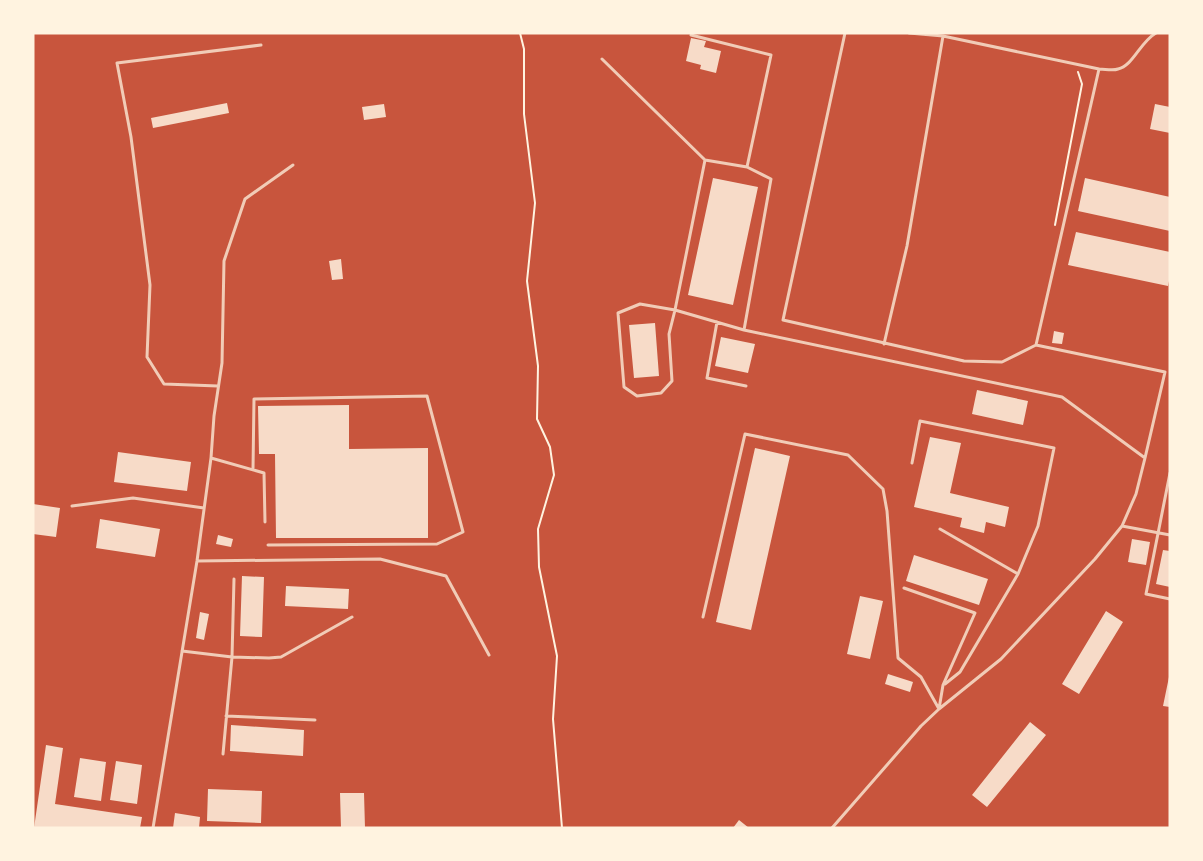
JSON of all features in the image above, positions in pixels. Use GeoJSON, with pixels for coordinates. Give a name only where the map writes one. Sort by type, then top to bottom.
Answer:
{"type":"FeatureCollection","features":[{"type":"Feature","properties":{"kind":"lane"},"geometry":{"type":"LineString","coordinates":[[832,828],[884,767],[939,709],[1001,659],[1095,559],[1122,526],[1136,494],[1165,372],[1036,345],[1002,362],[964,361],[783,320],[844,33]]}},
{"type":"Feature","properties":{"kind":"lane"},"geometry":{"type":"LineString","coordinates":[[909,33],[943,36],[1099,69],[1117,70],[1126,66],[1147,38],[1156,33]]}},
{"type":"Feature","properties":{"kind":"lane"},"geometry":{"type":"LineString","coordinates":[[691,35],[771,55],[747,167]]}},
{"type":"Feature","properties":{"kind":"lane"},"geometry":{"type":"LineString","coordinates":[[884,344],[907,246],[943,36]]}},
{"type":"Feature","properties":{"kind":"lane"},"geometry":{"type":"LineString","coordinates":[[218,386],[164,384],[147,357],[150,285],[131,137],[117,63],[261,45]]}},
{"type":"Feature","properties":{"kind":"lane"},"geometry":{"type":"LineString","coordinates":[[602,59],[705,160],[747,167],[771,180],[744,330]]}},
{"type":"Feature","properties":{"kind":"lane"},"geometry":{"type":"LineString","coordinates":[[1036,345],[1099,69]]}},
{"type":"Feature","properties":{"kind":"lane"},"geometry":{"type":"LineString","coordinates":[[705,160],[675,310],[669,334],[672,381],[661,393],[636,396],[624,387],[618,313],[640,304],[675,310],[744,330],[1062,398],[1145,458]]}},
{"type":"Feature","properties":{"kind":"lane"},"geometry":{"type":"LineString","coordinates":[[153,828],[197,561],[211,458],[222,363],[224,261],[245,199],[293,165]]}},
{"type":"Feature","properties":{"kind":"lane"},"geometry":{"type":"LineString","coordinates":[[717,322],[707,378],[746,386]]}},
{"type":"Feature","properties":{"kind":"lane"},"geometry":{"type":"LineString","coordinates":[[253,469],[254,399],[427,396],[463,532],[437,544],[268,545]]}},
{"type":"Feature","properties":{"kind":"lane"},"geometry":{"type":"LineString","coordinates":[[912,463],[920,421],[1054,448],[1038,526],[1018,574],[960,672],[943,685]]}},
{"type":"Feature","properties":{"kind":"lane"},"geometry":{"type":"LineString","coordinates":[[703,617],[746,434],[848,455],[883,489],[887,511],[898,658],[921,677],[939,709]]}},
{"type":"Feature","properties":{"kind":"lane"},"geometry":{"type":"LineString","coordinates":[[211,458],[264,473],[265,522]]}},
{"type":"Feature","properties":{"kind":"lane"},"geometry":{"type":"LineString","coordinates":[[1170,472],[1146,594],[1170,599]]}},
{"type":"Feature","properties":{"kind":"lane"},"geometry":{"type":"LineString","coordinates":[[72,506],[133,498],[204,508]]}},
{"type":"Feature","properties":{"kind":"lane"},"geometry":{"type":"LineString","coordinates":[[1122,526],[1170,535]]}},
{"type":"Feature","properties":{"kind":"lane"},"geometry":{"type":"LineString","coordinates":[[940,529],[1018,574]]}},
{"type":"Feature","properties":{"kind":"lane"},"geometry":{"type":"LineString","coordinates":[[197,561],[380,559],[446,576],[489,655]]}},
{"type":"Feature","properties":{"kind":"lane"},"geometry":{"type":"LineString","coordinates":[[223,754],[232,657],[234,579]]}},
{"type":"Feature","properties":{"kind":"lane"},"geometry":{"type":"LineString","coordinates":[[904,588],[975,613],[943,685],[939,709]]}},
{"type":"Feature","properties":{"kind":"lane"},"geometry":{"type":"LineString","coordinates":[[182,651],[232,657],[281,657],[352,617]]}},
{"type":"Feature","properties":{"kind":"lane"},"geometry":{"type":"LineString","coordinates":[[226,716],[315,720]]}},
{"type":"Feature","properties":{"kind":"path"},"geometry":{"type":"LineString","coordinates":[[520,33],[524,49],[524,114],[535,203],[527,281],[538,366],[537,419],[550,447],[554,475],[538,529],[538,567],[557,656],[553,718],[562,828]]}},
{"type":"Feature","properties":{"kind":"path"},"geometry":{"type":"LineString","coordinates":[[1054,228],[1082,84],[1078,72]]}},
{"type":"Feature","properties":{"kind":"building"},"geometry":{"type":"Polygon","coordinates":[[[691,38],[706,41],[704,47],[721,51],[716,73],[700,69],[701,65],[686,61],[691,38]]]}},
{"type":"Feature","properties":{"kind":"building"},"geometry":{"type":"Polygon","coordinates":[[[227,103],[229,113],[153,128],[151,118],[227,103]]]}},
{"type":"Feature","properties":{"kind":"building"},"geometry":{"type":"Polygon","coordinates":[[[384,104],[386,117],[364,120],[362,107],[384,104]]]}},
{"type":"Feature","properties":{"kind":"building"},"geometry":{"type":"Polygon","coordinates":[[[1155,104],[1170,107],[1170,133],[1150,129],[1155,104]]]}},
{"type":"Feature","properties":{"kind":"building"},"geometry":{"type":"Polygon","coordinates":[[[713,178],[758,187],[733,305],[688,295],[713,178]]]}},
{"type":"Feature","properties":{"kind":"building"},"geometry":{"type":"Polygon","coordinates":[[[1085,178],[1170,197],[1170,231],[1078,211],[1085,178]]]}},
{"type":"Feature","properties":{"kind":"building"},"geometry":{"type":"Polygon","coordinates":[[[1076,232],[1170,252],[1168,286],[1068,265],[1076,232]]]}},
{"type":"Feature","properties":{"kind":"building"},"geometry":{"type":"Polygon","coordinates":[[[341,259],[343,279],[332,280],[329,261],[341,259]]]}},
{"type":"Feature","properties":{"kind":"building"},"geometry":{"type":"Polygon","coordinates":[[[655,323],[659,376],[634,378],[629,325],[655,323]]]}},
{"type":"Feature","properties":{"kind":"building"},"geometry":{"type":"Polygon","coordinates":[[[1054,331],[1064,333],[1062,344],[1052,343],[1054,331]]]}},
{"type":"Feature","properties":{"kind":"building"},"geometry":{"type":"Polygon","coordinates":[[[721,337],[755,344],[748,373],[715,366],[721,337]]]}},
{"type":"Feature","properties":{"kind":"building"},"geometry":{"type":"Polygon","coordinates":[[[977,390],[1028,401],[1023,425],[972,414],[977,390]]]}},
{"type":"Feature","properties":{"kind":"building"},"geometry":{"type":"Polygon","coordinates":[[[349,405],[349,449],[428,448],[428,538],[276,538],[275,454],[259,454],[258,406],[349,405]]]}},
{"type":"Feature","properties":{"kind":"building"},"geometry":{"type":"Polygon","coordinates":[[[930,437],[961,443],[950,493],[1009,507],[1005,527],[986,522],[984,533],[960,527],[962,518],[914,507],[930,437]]]}},
{"type":"Feature","properties":{"kind":"building"},"geometry":{"type":"Polygon","coordinates":[[[755,448],[790,456],[751,630],[716,622],[755,448]]]}},
{"type":"Feature","properties":{"kind":"building"},"geometry":{"type":"Polygon","coordinates":[[[118,452],[191,462],[187,491],[114,482],[118,452]]]}},
{"type":"Feature","properties":{"kind":"building"},"geometry":{"type":"Polygon","coordinates":[[[33,504],[60,508],[56,537],[33,534],[33,504]]]}},
{"type":"Feature","properties":{"kind":"building"},"geometry":{"type":"Polygon","coordinates":[[[100,519],[160,529],[155,557],[96,548],[100,519]]]}},
{"type":"Feature","properties":{"kind":"building"},"geometry":{"type":"Polygon","coordinates":[[[218,535],[233,539],[231,547],[216,544],[218,535]]]}},
{"type":"Feature","properties":{"kind":"building"},"geometry":{"type":"Polygon","coordinates":[[[1132,539],[1150,542],[1146,565],[1128,562],[1132,539]]]}},
{"type":"Feature","properties":{"kind":"building"},"geometry":{"type":"Polygon","coordinates":[[[1163,550],[1170,551],[1170,587],[1156,584],[1163,550]]]}},
{"type":"Feature","properties":{"kind":"building"},"geometry":{"type":"Polygon","coordinates":[[[914,555],[988,579],[979,605],[906,581],[914,555]]]}},
{"type":"Feature","properties":{"kind":"building"},"geometry":{"type":"Polygon","coordinates":[[[242,576],[264,577],[262,637],[240,636],[242,576]]]}},
{"type":"Feature","properties":{"kind":"building"},"geometry":{"type":"Polygon","coordinates":[[[286,586],[349,589],[348,609],[285,606],[286,586]]]}},
{"type":"Feature","properties":{"kind":"building"},"geometry":{"type":"Polygon","coordinates":[[[860,596],[883,601],[870,659],[847,654],[860,596]]]}},
{"type":"Feature","properties":{"kind":"building"},"geometry":{"type":"Polygon","coordinates":[[[1106,611],[1123,622],[1079,694],[1062,684],[1106,611]]]}},
{"type":"Feature","properties":{"kind":"building"},"geometry":{"type":"Polygon","coordinates":[[[200,612],[209,614],[204,640],[196,638],[200,612]]]}},
{"type":"Feature","properties":{"kind":"building"},"geometry":{"type":"Polygon","coordinates":[[[888,674],[913,682],[910,692],[885,684],[888,674]]]}},
{"type":"Feature","properties":{"kind":"building"},"geometry":{"type":"Polygon","coordinates":[[[1170,677],[1170,707],[1163,706],[1170,677]]]}},
{"type":"Feature","properties":{"kind":"building"},"geometry":{"type":"Polygon","coordinates":[[[1030,722],[1046,735],[987,807],[972,795],[1030,722]]]}},
{"type":"Feature","properties":{"kind":"building"},"geometry":{"type":"Polygon","coordinates":[[[231,725],[304,730],[303,756],[230,751],[231,725]]]}},
{"type":"Feature","properties":{"kind":"building"},"geometry":{"type":"Polygon","coordinates":[[[46,745],[63,748],[55,804],[142,817],[140,828],[34,828],[46,745]]]}},
{"type":"Feature","properties":{"kind":"building"},"geometry":{"type":"Polygon","coordinates":[[[80,758],[106,762],[101,801],[74,797],[80,758]]]}},
{"type":"Feature","properties":{"kind":"building"},"geometry":{"type":"Polygon","coordinates":[[[116,761],[142,765],[137,804],[110,800],[116,761]]]}},
{"type":"Feature","properties":{"kind":"building"},"geometry":{"type":"Polygon","coordinates":[[[208,789],[262,791],[261,823],[207,821],[208,789]]]}},
{"type":"Feature","properties":{"kind":"building"},"geometry":{"type":"Polygon","coordinates":[[[340,793],[364,793],[365,828],[341,828],[340,793]]]}},
{"type":"Feature","properties":{"kind":"building"},"geometry":{"type":"Polygon","coordinates":[[[175,813],[200,817],[199,828],[173,828],[175,813]]]}},
{"type":"Feature","properties":{"kind":"building"},"geometry":{"type":"Polygon","coordinates":[[[739,820],[749,828],[733,828],[739,820]]]}}]}
